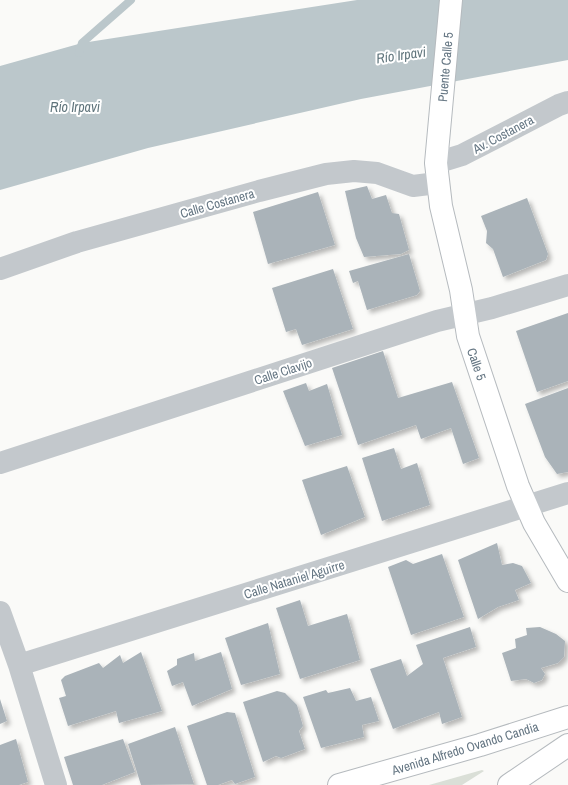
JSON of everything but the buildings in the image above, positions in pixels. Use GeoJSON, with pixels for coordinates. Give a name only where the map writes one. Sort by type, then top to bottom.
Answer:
{"type":"FeatureCollection","features":[{"type":"Feature","properties":{"kind":"main road","name":"Puente Calle 5"},"geometry":{"type":"LineString","coordinates":[[439,134],[451,0]]}},
{"type":"Feature","properties":{"kind":"main road","name":"Calle 5"},"geometry":{"type":"LineString","coordinates":[[439,134],[437,173],[461,290],[463,314],[468,336],[526,506],[534,524],[568,580]]}},
{"type":"Feature","properties":{"kind":"main road","name":"Avenida Alfredo Ovando Candia"},"geometry":{"type":"LineString","coordinates":[[339,785],[480,745],[568,717]]}},
{"type":"Feature","properties":{"kind":"main road"},"geometry":{"type":"LineString","coordinates":[[509,785],[568,745]]}},
{"type":"Feature","properties":{"kind":"street","name":"Av. Costanera"},"geometry":{"type":"LineString","coordinates":[[437,173],[462,155],[559,105],[568,102]]}},
{"type":"Feature","properties":{"kind":"street","name":"Calle Costanera"},"geometry":{"type":"LineString","coordinates":[[0,268],[77,242],[326,174],[354,171],[377,173],[413,186],[437,173]]}},
{"type":"Feature","properties":{"kind":"street","name":"Calle Clavijo"},"geometry":{"type":"LineString","coordinates":[[0,463],[463,314],[492,308],[568,285]]}},
{"type":"Feature","properties":{"kind":"street","name":"Calle Nataniel Aguirre"},"geometry":{"type":"LineString","coordinates":[[19,665],[568,493]]}},
{"type":"Feature","properties":{"kind":"street"},"geometry":{"type":"LineString","coordinates":[[0,612],[19,665],[56,785]]}},
{"type":"Feature","properties":{"kind":"shaded area"},"geometry":{"type":"Polygon","coordinates":[[[482,770],[484,771],[462,785],[429,785],[482,770]]]}},
{"type":"Feature","properties":{"kind":"water","name":"Río Irpavi"},"geometry":{"type":"Polygon","coordinates":[[[357,0],[568,0],[568,60],[361,99],[148,148],[0,190],[0,66],[82,43],[357,0]]]}},
{"type":"Feature","properties":{"kind":"waterway"},"geometry":{"type":"LineString","coordinates":[[79,53],[82,43],[131,0]]}}]}
